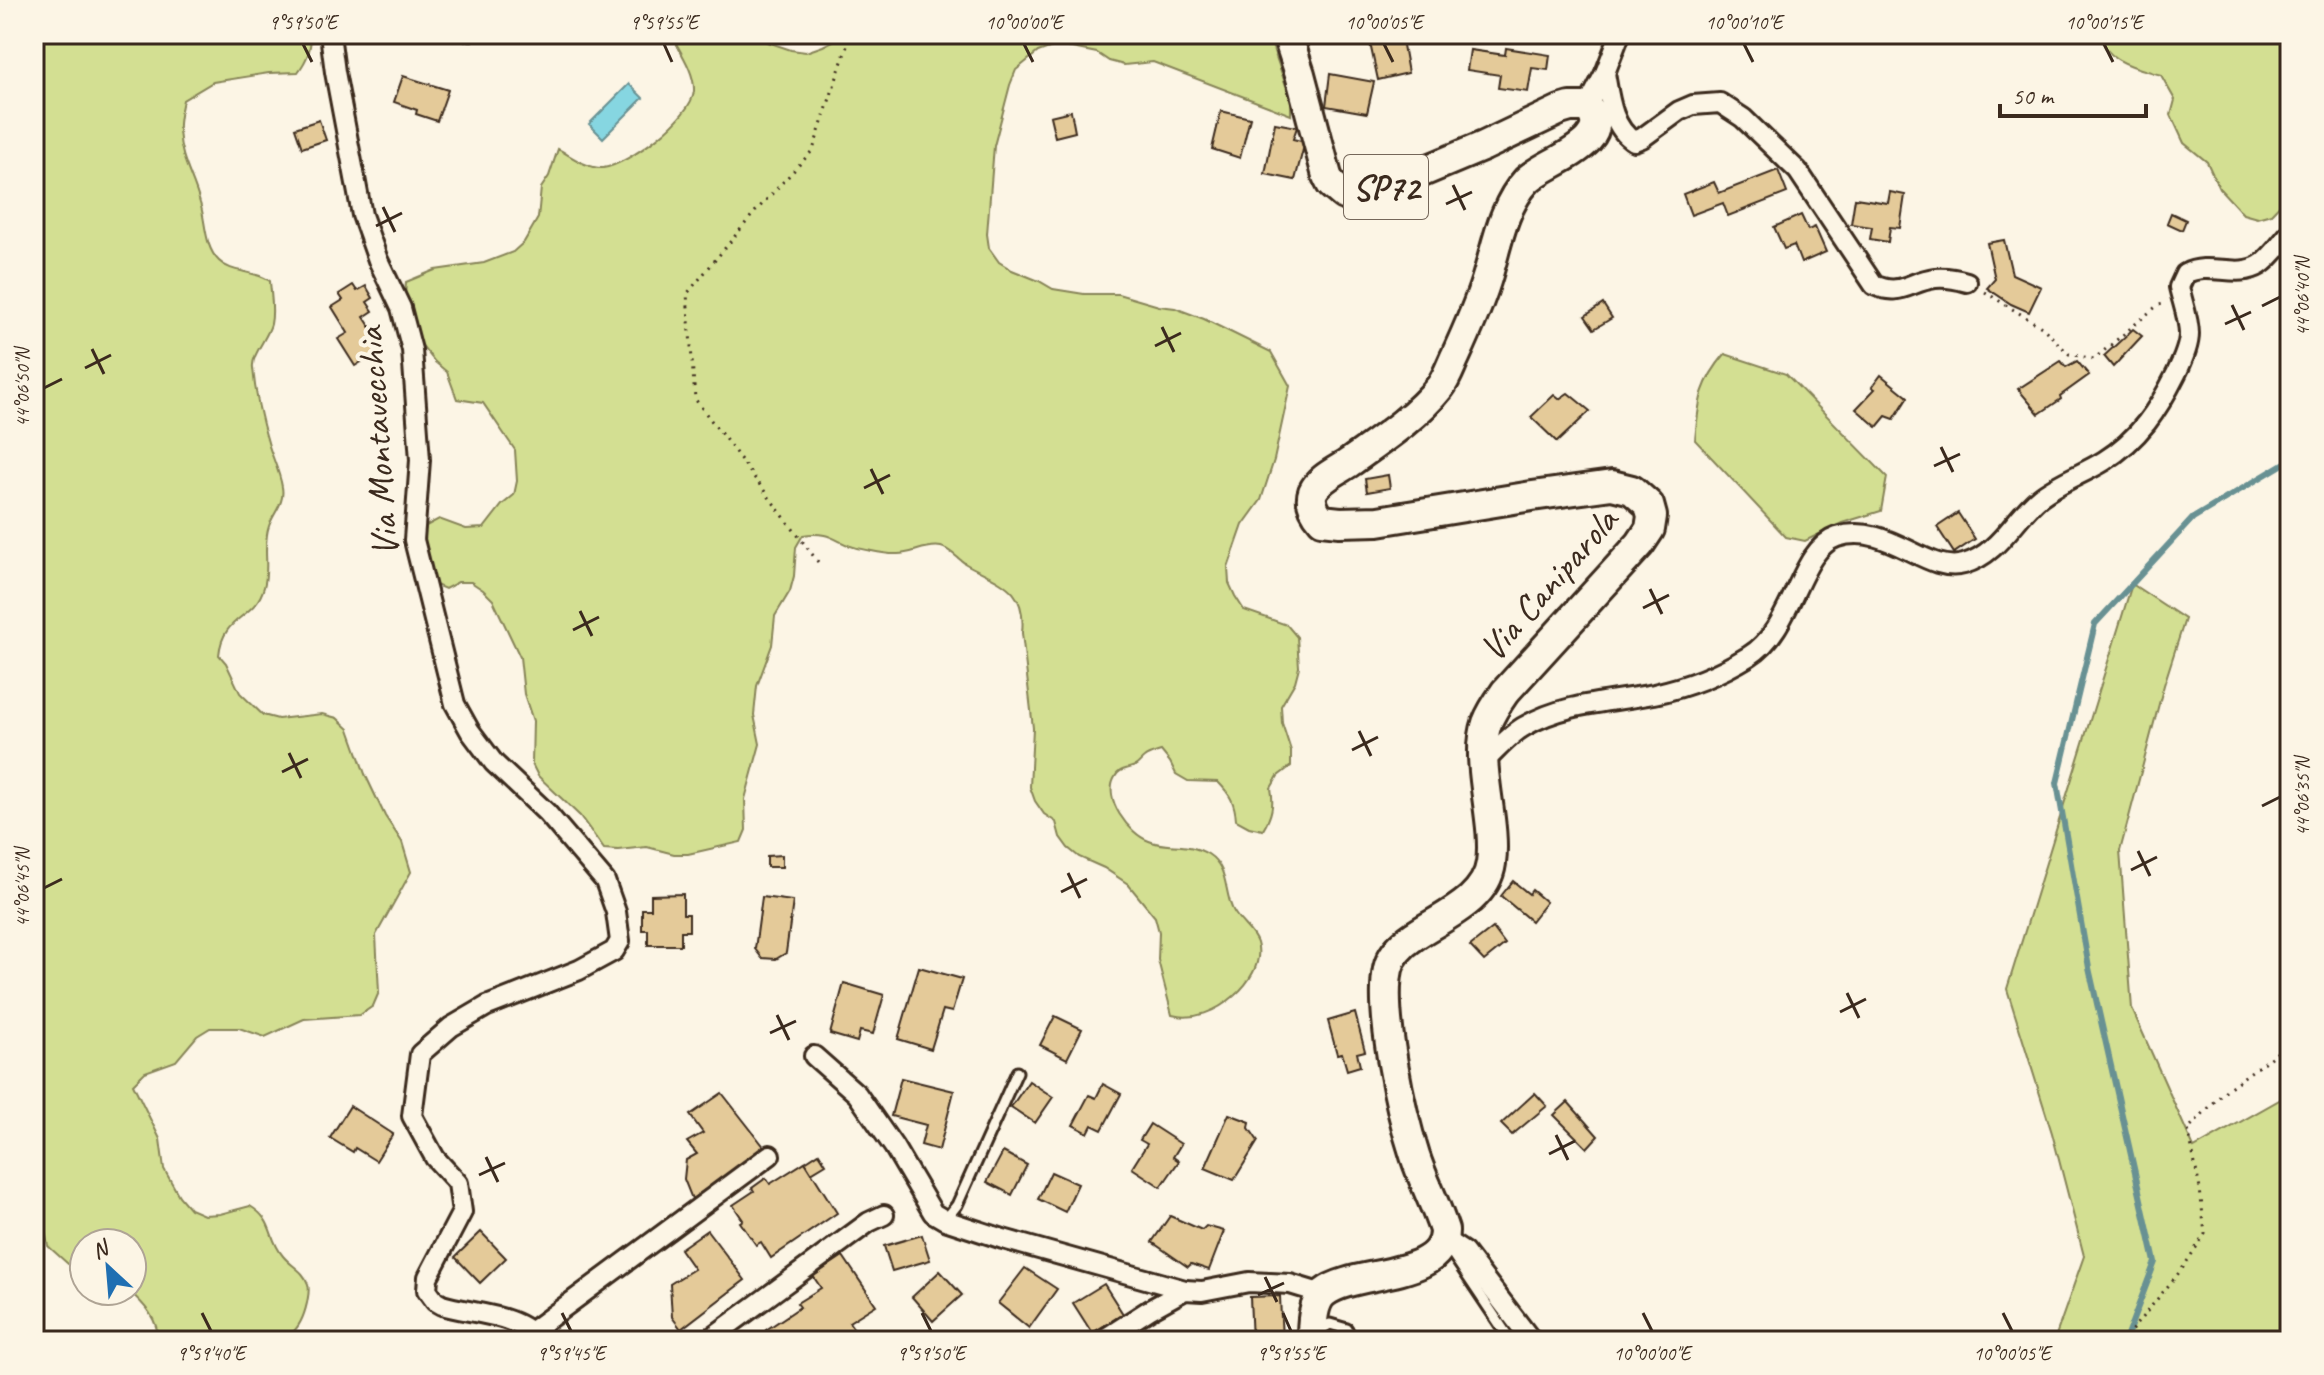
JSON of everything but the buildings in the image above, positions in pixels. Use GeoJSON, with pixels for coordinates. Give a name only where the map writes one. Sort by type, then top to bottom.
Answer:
{"type":"FeatureCollection","features":[{"type":"Feature","properties":{"kind":"main road","name":"SP72"},"geometry":{"type":"LineString","coordinates":[[1287,34],[1327,176],[1344,195],[1367,195],[1560,110],[1587,107]]}},
{"type":"Feature","properties":{"kind":"main road","name":"Via Caniparola"},"geometry":{"type":"LineString","coordinates":[[1442,1245],[1444,1230],[1404,1122],[1386,997],[1392,957],[1404,943],[1462,906],[1483,884],[1491,866],[1492,850],[1484,736],[1495,706],[1640,544],[1650,529],[1652,516],[1649,505],[1632,490],[1612,485],[1378,521],[1322,520],[1314,510],[1312,499],[1314,490],[1331,474],[1419,409],[1442,385],[1485,285],[1505,216],[1515,195],[1535,172],[1570,155],[1591,137],[1594,121],[1587,107]]}},
{"type":"Feature","properties":{"kind":"main road"},"geometry":{"type":"LineString","coordinates":[[1312,1341],[1316,1306],[1323,1294],[1345,1284],[1413,1265],[1432,1257],[1442,1245]]}},
{"type":"Feature","properties":{"kind":"street","name":"Via Montavecchia"},"geometry":{"type":"LineString","coordinates":[[330,34],[362,215],[378,260],[401,308],[412,350],[420,460],[414,540],[455,704],[494,763],[547,813],[605,881],[616,912],[620,941],[614,951],[579,970],[487,1006],[451,1027],[420,1054],[412,1116],[435,1158],[458,1183],[462,1212],[428,1277],[427,1290],[442,1305],[509,1320],[535,1336]]}},
{"type":"Feature","properties":{"kind":"street"},"geometry":{"type":"LineString","coordinates":[[1587,107],[1620,34]]}},
{"type":"Feature","properties":{"kind":"street"},"geometry":{"type":"LineString","coordinates":[[1605,73],[1609,99],[1618,123],[1626,137],[1634,141],[1693,105],[1720,103],[1743,118],[1798,171],[1874,285],[1898,290],[1933,278],[1956,278],[1967,282]]}},
{"type":"Feature","properties":{"kind":"street"},"geometry":{"type":"LineString","coordinates":[[1484,762],[1523,727],[1540,718],[1689,685],[1753,654],[1772,637],[1781,623],[1811,558],[1822,546],[1837,537],[1876,537],[1947,566],[1964,564],[1986,553],[2041,496],[2105,460],[2135,437],[2159,408],[2183,359],[2189,334],[2179,287],[2185,274],[2205,268],[2248,270],[2262,264],[2290,233]]}},
{"type":"Feature","properties":{"kind":"street"},"geometry":{"type":"LineString","coordinates":[[814,1056],[857,1094],[894,1147],[928,1206],[945,1220],[1185,1290],[1202,1291],[1249,1282],[1290,1284],[1323,1294]]}},
{"type":"Feature","properties":{"kind":"street"},"geometry":{"type":"LineString","coordinates":[[535,1336],[770,1155]]}},
{"type":"Feature","properties":{"kind":"street"},"geometry":{"type":"LineString","coordinates":[[707,1341],[869,1222],[884,1215]]}},
{"type":"Feature","properties":{"kind":"street"},"geometry":{"type":"LineString","coordinates":[[1442,1245],[1464,1252],[1532,1341]]}},
{"type":"Feature","properties":{"kind":"street"},"geometry":{"type":"LineString","coordinates":[[1101,1341],[1185,1290]]}},
{"type":"Feature","properties":{"kind":"lane"},"geometry":{"type":"LineString","coordinates":[[945,1220],[957,1205],[1017,1072]]}},
{"type":"Feature","properties":{"kind":"lane"},"geometry":{"type":"LineString","coordinates":[[1442,1245],[1452,1253],[1511,1341]]}},
{"type":"Feature","properties":{"kind":"lane"},"geometry":{"type":"LineString","coordinates":[[1319,1341],[1323,1328],[1330,1324],[1347,1329],[1352,1341]]}},
{"type":"Feature","properties":{"kind":"path"},"geometry":{"type":"LineString","coordinates":[[818,562],[695,399],[687,294],[754,213],[813,150],[851,34]]}},
{"type":"Feature","properties":{"kind":"path"},"geometry":{"type":"LineString","coordinates":[[1967,282],[2043,328],[2069,354],[2094,359],[2158,305],[2182,300]]}},
{"type":"Feature","properties":{"kind":"path"},"geometry":{"type":"LineString","coordinates":[[2120,1341],[2182,1269],[2205,1234],[2188,1129],[2226,1090],[2290,1043]]}},
{"type":"Feature","properties":{"kind":"green space"},"geometry":{"type":"Polygon","coordinates":[[[34,34],[311,34],[308,54],[298,72],[213,82],[183,100],[180,116],[182,152],[200,203],[211,249],[224,265],[270,281],[272,302],[271,324],[253,368],[264,427],[283,493],[267,534],[266,572],[260,598],[226,632],[219,655],[240,693],[263,715],[278,719],[322,714],[337,718],[349,729],[365,774],[385,816],[402,842],[411,872],[376,935],[379,992],[373,1006],[360,1015],[304,1019],[265,1037],[239,1028],[210,1028],[197,1036],[176,1061],[145,1072],[133,1084],[160,1139],[164,1169],[190,1209],[204,1215],[250,1206],[267,1223],[283,1256],[301,1272],[309,1294],[297,1328],[278,1339],[159,1341],[156,1325],[144,1307],[148,1307],[148,1227],[68,1227],[68,1264],[48,1246],[34,1154],[34,34]]]}},
{"type":"Feature","properties":{"kind":"green space"},"geometry":{"type":"Polygon","coordinates":[[[671,34],[744,34],[806,52],[846,34],[1268,34],[1291,100],[1291,115],[1153,62],[1124,65],[1109,61],[1097,53],[1067,47],[1052,47],[1038,52],[1016,70],[1010,85],[994,146],[987,234],[989,248],[999,262],[1053,289],[1084,294],[1118,294],[1175,308],[1271,352],[1290,386],[1274,460],[1261,500],[1243,525],[1228,568],[1229,583],[1244,610],[1287,625],[1297,637],[1299,667],[1295,682],[1281,706],[1282,723],[1291,751],[1291,766],[1278,776],[1271,788],[1272,805],[1268,820],[1263,830],[1236,820],[1231,799],[1218,782],[1188,781],[1176,774],[1161,751],[1119,772],[1112,785],[1112,795],[1120,814],[1141,837],[1156,843],[1200,850],[1214,859],[1222,872],[1234,913],[1255,938],[1258,958],[1253,972],[1239,991],[1220,1006],[1197,1016],[1172,1015],[1158,960],[1159,932],[1155,917],[1128,884],[1068,848],[1060,837],[1056,822],[1044,814],[1035,801],[1030,787],[1033,728],[1020,605],[1009,588],[944,548],[936,546],[889,554],[854,547],[828,536],[803,535],[796,547],[790,591],[775,616],[772,645],[757,686],[754,715],[760,744],[745,799],[746,830],[741,842],[688,854],[647,847],[604,849],[580,816],[538,776],[532,764],[533,721],[524,694],[520,657],[493,600],[471,582],[458,582],[445,589],[431,583],[423,541],[426,526],[439,519],[466,529],[484,528],[514,495],[517,481],[515,450],[483,403],[457,399],[447,372],[417,339],[405,297],[406,282],[435,270],[484,263],[513,252],[524,242],[538,218],[541,188],[549,176],[558,149],[586,164],[603,168],[642,149],[671,126],[691,102],[694,84],[671,34]]]}},
{"type":"Feature","properties":{"kind":"green space"},"geometry":{"type":"Polygon","coordinates":[[[2101,34],[2290,34],[2290,194],[2271,214],[2257,218],[2243,214],[2219,188],[2207,162],[2184,143],[2171,115],[2175,100],[2161,75],[2115,57],[2103,44],[2101,34]]]}},
{"type":"Feature","properties":{"kind":"green space"},"geometry":{"type":"Polygon","coordinates":[[[1725,354],[1786,374],[1887,477],[1881,511],[1842,523],[1805,541],[1786,537],[1695,440],[1705,385],[1725,354]]]}},
{"type":"Feature","properties":{"kind":"green space"},"geometry":{"type":"Polygon","coordinates":[[[2132,584],[2185,619],[2164,685],[2120,851],[2132,1009],[2194,1148],[2290,1094],[2290,1341],[2054,1341],[2084,1256],[2052,1133],[2007,989],[2132,584]]]}},
{"type":"Feature","properties":{"kind":"water"},"geometry":{"type":"Polygon","coordinates":[[[629,84],[643,98],[603,138],[589,124],[629,84]]]}},
{"type":"Feature","properties":{"kind":"waterway"},"geometry":{"type":"LineString","coordinates":[[2125,1341],[2155,1262],[2089,968],[2057,783],[2095,624],[2193,518],[2290,460]]}}]}
